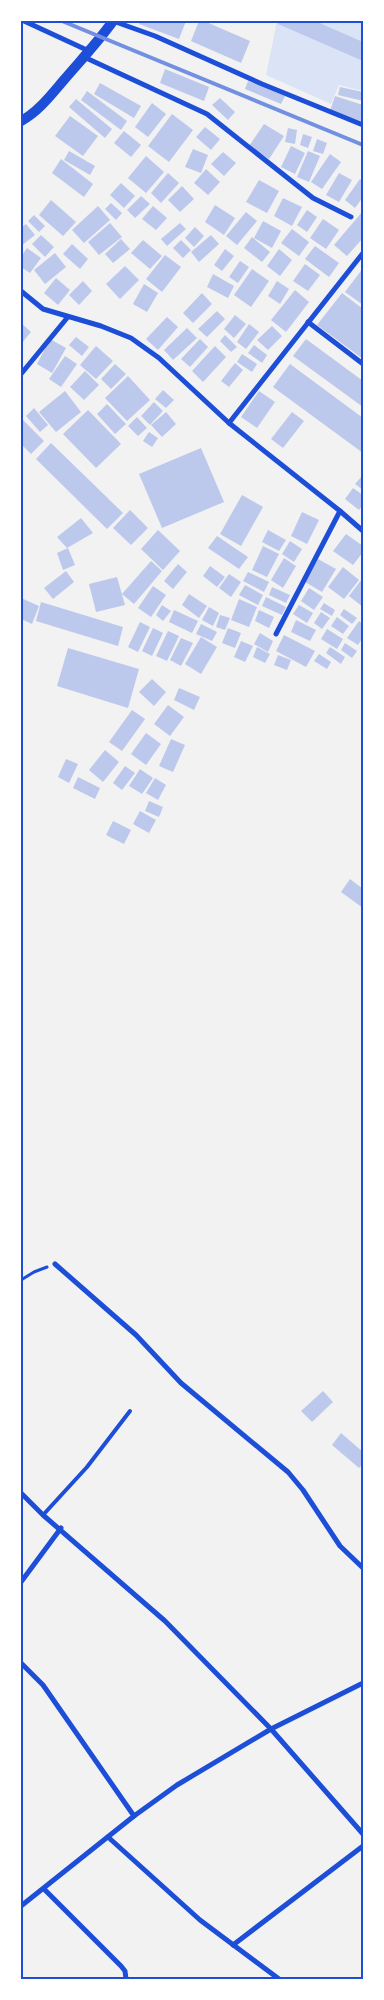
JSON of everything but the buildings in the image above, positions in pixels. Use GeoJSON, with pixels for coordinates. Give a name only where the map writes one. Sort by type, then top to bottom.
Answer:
{"type":"FeatureCollection","features":[{"type":"Feature","properties":{"kind":"main road"},"geometry":{"type":"LineString","coordinates":[[21,121],[27,118],[49,97],[113,21]]}},
{"type":"Feature","properties":{"kind":"street"},"geometry":{"type":"LineString","coordinates":[[24,21],[207,114],[313,198],[351,217]]}},
{"type":"Feature","properties":{"kind":"street"},"geometry":{"type":"LineString","coordinates":[[113,21],[155,36],[262,84],[363,125]]}},
{"type":"Feature","properties":{"kind":"street"},"geometry":{"type":"LineString","coordinates":[[229,424],[363,253]]}},
{"type":"Feature","properties":{"kind":"street"},"geometry":{"type":"LineString","coordinates":[[21,291],[43,309],[67,318],[101,326],[131,338],[159,358],[229,424],[363,531]]}},
{"type":"Feature","properties":{"kind":"street"},"geometry":{"type":"LineString","coordinates":[[21,374],[67,318]]}},
{"type":"Feature","properties":{"kind":"street"},"geometry":{"type":"LineString","coordinates":[[308,322],[363,364]]}},
{"type":"Feature","properties":{"kind":"street"},"geometry":{"type":"LineString","coordinates":[[276,634],[340,511]]}},
{"type":"Feature","properties":{"kind":"street"},"geometry":{"type":"LineString","coordinates":[[55,1264],[136,1335],[181,1383],[288,1472],[303,1490],[340,1546],[363,1568]]}},
{"type":"Feature","properties":{"kind":"street"},"geometry":{"type":"LineString","coordinates":[[21,1493],[165,1620],[271,1729],[363,1834]]}},
{"type":"Feature","properties":{"kind":"street"},"geometry":{"type":"LineString","coordinates":[[21,1582],[61,1528]]}},
{"type":"Feature","properties":{"kind":"street"},"geometry":{"type":"LineString","coordinates":[[21,1664],[48,1691],[134,1816]]}},
{"type":"Feature","properties":{"kind":"street"},"geometry":{"type":"LineString","coordinates":[[21,1906],[108,1836],[178,1785],[271,1729],[363,1683]]}},
{"type":"Feature","properties":{"kind":"street"},"geometry":{"type":"LineString","coordinates":[[108,1836],[200,1920],[279,1979]]}},
{"type":"Feature","properties":{"kind":"street"},"geometry":{"type":"LineString","coordinates":[[233,1945],[363,1846]]}},
{"type":"Feature","properties":{"kind":"street"},"geometry":{"type":"LineString","coordinates":[[44,1889],[121,1966],[126,1979]]}},
{"type":"Feature","properties":{"kind":"lane"},"geometry":{"type":"LineString","coordinates":[[43,1514],[87,1468],[130,1411]]}},
{"type":"Feature","properties":{"kind":"path"},"geometry":{"type":"LineString","coordinates":[[21,1280],[34,1272],[55,1264]]}},
{"type":"Feature","properties":{"kind":"shaded area"},"geometry":{"type":"Polygon","coordinates":[[[277,21],[363,21],[363,91],[339,85],[331,104],[266,75],[277,21]]]}},
{"type":"Feature","properties":{"kind":"railway"},"geometry":{"type":"LineString","coordinates":[[62,21],[363,145]]}}]}
